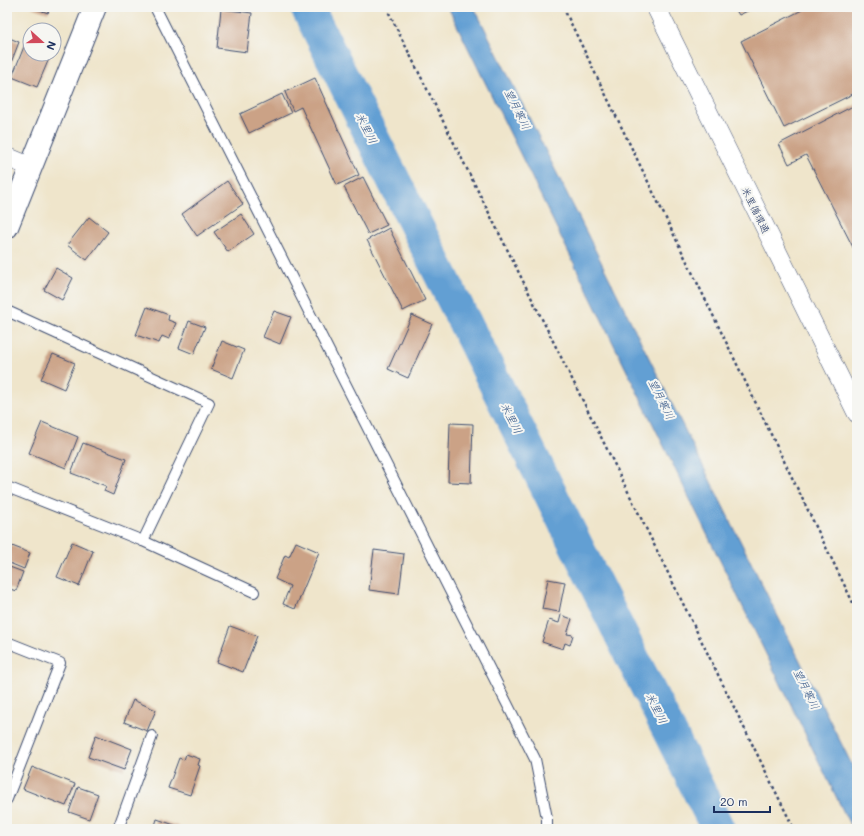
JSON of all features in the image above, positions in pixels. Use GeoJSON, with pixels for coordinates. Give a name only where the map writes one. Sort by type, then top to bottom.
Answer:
{"type":"FeatureCollection","features":[{"type":"Feature","properties":{"kind":"street"},"geometry":{"type":"LineString","coordinates":[[7,227],[94,7]]}},
{"type":"Feature","properties":{"kind":"street","name":"米里循環通"},"geometry":{"type":"LineString","coordinates":[[656,7],[857,413]]}},
{"type":"Feature","properties":{"kind":"street"},"geometry":{"type":"LineString","coordinates":[[7,157],[31,167]]}},
{"type":"Feature","properties":{"kind":"lane"},"geometry":{"type":"LineString","coordinates":[[155,7],[535,759],[547,818],[547,829]]}},
{"type":"Feature","properties":{"kind":"lane"},"geometry":{"type":"LineString","coordinates":[[7,311],[209,403],[143,541]]}},
{"type":"Feature","properties":{"kind":"lane"},"geometry":{"type":"LineString","coordinates":[[7,487],[143,541],[254,592]]}},
{"type":"Feature","properties":{"kind":"lane"},"geometry":{"type":"LineString","coordinates":[[7,642],[60,663],[7,799]]}},
{"type":"Feature","properties":{"kind":"lane"},"geometry":{"type":"LineString","coordinates":[[118,829],[152,736]]}},
{"type":"Feature","properties":{"kind":"path"},"geometry":{"type":"LineString","coordinates":[[386,7],[605,445],[794,829]]}},
{"type":"Feature","properties":{"kind":"path"},"geometry":{"type":"LineString","coordinates":[[563,7],[857,611]]}},
{"type":"Feature","properties":{"kind":"water","name":"望月寒川"},"geometry":{"type":"Polygon","coordinates":[[[448,7],[474,7],[857,775],[857,829],[852,829],[448,7]]]}},
{"type":"Feature","properties":{"kind":"building"},"geometry":{"type":"Polygon","coordinates":[[[31,7],[50,7],[48,13],[31,7]]]}},
{"type":"Feature","properties":{"kind":"building"},"geometry":{"type":"Polygon","coordinates":[[[734,7],[756,7],[739,15],[734,7]]]}},
{"type":"Feature","properties":{"kind":"building"},"geometry":{"type":"Polygon","coordinates":[[[800,7],[857,7],[857,92],[784,128],[741,41],[802,10],[800,7]]]}},
{"type":"Feature","properties":{"kind":"building"},"geometry":{"type":"Polygon","coordinates":[[[221,9],[252,13],[247,52],[217,48],[221,9]]]}},
{"type":"Feature","properties":{"kind":"building"},"geometry":{"type":"Polygon","coordinates":[[[7,37],[19,42],[9,68],[7,67],[7,37]]]}},
{"type":"Feature","properties":{"kind":"building"},"geometry":{"type":"Polygon","coordinates":[[[22,52],[22,62],[48,62],[37,87],[12,77],[22,52]]]}},
{"type":"Feature","properties":{"kind":"building"},"geometry":{"type":"Polygon","coordinates":[[[315,78],[359,175],[337,185],[301,107],[293,111],[285,92],[315,78]]]}},
{"type":"Feature","properties":{"kind":"building"},"geometry":{"type":"Polygon","coordinates":[[[282,94],[291,113],[249,133],[240,114],[282,94]]]}},
{"type":"Feature","properties":{"kind":"building"},"geometry":{"type":"Polygon","coordinates":[[[857,104],[857,255],[806,155],[789,164],[779,144],[857,104]]]}},
{"type":"Feature","properties":{"kind":"building"},"geometry":{"type":"Polygon","coordinates":[[[363,177],[387,225],[368,234],[344,187],[363,177]]]}},
{"type":"Feature","properties":{"kind":"building"},"geometry":{"type":"Polygon","coordinates":[[[227,181],[243,204],[197,236],[182,214],[227,181]]]}},
{"type":"Feature","properties":{"kind":"building"},"geometry":{"type":"Polygon","coordinates":[[[241,214],[254,234],[228,252],[214,232],[241,214]]]}},
{"type":"Feature","properties":{"kind":"building"},"geometry":{"type":"Polygon","coordinates":[[[89,217],[108,232],[87,260],[67,245],[89,217]]]}},
{"type":"Feature","properties":{"kind":"building"},"geometry":{"type":"Polygon","coordinates":[[[389,228],[425,300],[403,311],[367,240],[389,228]]]}},
{"type":"Feature","properties":{"kind":"building"},"geometry":{"type":"Polygon","coordinates":[[[56,268],[73,278],[62,300],[44,290],[56,268]]]}},
{"type":"Feature","properties":{"kind":"building"},"geometry":{"type":"Polygon","coordinates":[[[147,307],[169,315],[168,320],[176,323],[169,339],[162,336],[159,343],[136,335],[147,307]]]}},
{"type":"Feature","properties":{"kind":"building"},"geometry":{"type":"Polygon","coordinates":[[[274,311],[291,317],[280,344],[263,337],[274,311]]]}},
{"type":"Feature","properties":{"kind":"building"},"geometry":{"type":"Polygon","coordinates":[[[412,315],[432,324],[408,378],[388,369],[412,315]]]}},
{"type":"Feature","properties":{"kind":"building"},"geometry":{"type":"Polygon","coordinates":[[[189,321],[205,327],[194,354],[179,348],[189,321]]]}},
{"type":"Feature","properties":{"kind":"building"},"geometry":{"type":"Polygon","coordinates":[[[222,341],[244,350],[233,378],[211,369],[222,341]]]}},
{"type":"Feature","properties":{"kind":"building"},"geometry":{"type":"Polygon","coordinates":[[[53,354],[75,363],[64,389],[41,379],[53,354]]]}},
{"type":"Feature","properties":{"kind":"building"},"geometry":{"type":"Polygon","coordinates":[[[42,422],[78,437],[66,468],[29,453],[42,422]]]}},
{"type":"Feature","properties":{"kind":"building"},"geometry":{"type":"Polygon","coordinates":[[[450,423],[473,424],[471,483],[448,482],[450,423]]]}},
{"type":"Feature","properties":{"kind":"building"},"geometry":{"type":"Polygon","coordinates":[[[83,443],[126,459],[113,495],[104,491],[106,486],[71,473],[83,443]]]}},
{"type":"Feature","properties":{"kind":"building"},"geometry":{"type":"Polygon","coordinates":[[[72,542],[93,551],[79,586],[57,577],[72,542]]]}},
{"type":"Feature","properties":{"kind":"building"},"geometry":{"type":"Polygon","coordinates":[[[296,542],[319,552],[295,609],[283,604],[290,586],[275,579],[285,555],[289,557],[296,542]]]}},
{"type":"Feature","properties":{"kind":"building"},"geometry":{"type":"Polygon","coordinates":[[[7,544],[30,553],[24,569],[7,562],[7,544]]]}},
{"type":"Feature","properties":{"kind":"building"},"geometry":{"type":"Polygon","coordinates":[[[374,550],[404,554],[399,594],[369,590],[374,550]]]}},
{"type":"Feature","properties":{"kind":"building"},"geometry":{"type":"Polygon","coordinates":[[[7,566],[23,572],[16,591],[7,588],[7,566]]]}},
{"type":"Feature","properties":{"kind":"building"},"geometry":{"type":"Polygon","coordinates":[[[548,579],[565,582],[559,612],[542,609],[548,579]]]}},
{"type":"Feature","properties":{"kind":"building"},"geometry":{"type":"Polygon","coordinates":[[[561,615],[572,619],[567,634],[573,635],[570,645],[565,643],[563,649],[542,642],[549,620],[559,623],[561,615]]]}},
{"type":"Feature","properties":{"kind":"building"},"geometry":{"type":"Polygon","coordinates":[[[230,626],[257,636],[243,672],[217,662],[230,626]]]}},
{"type":"Feature","properties":{"kind":"building"},"geometry":{"type":"Polygon","coordinates":[[[133,700],[156,710],[147,731],[124,722],[133,700]]]}},
{"type":"Feature","properties":{"kind":"building"},"geometry":{"type":"Polygon","coordinates":[[[96,735],[132,749],[124,770],[88,757],[96,735]]]}},
{"type":"Feature","properties":{"kind":"building"},"geometry":{"type":"Polygon","coordinates":[[[186,754],[200,759],[198,765],[200,766],[190,795],[168,788],[179,758],[184,760],[186,754]]]}},
{"type":"Feature","properties":{"kind":"building"},"geometry":{"type":"Polygon","coordinates":[[[32,767],[75,784],[66,806],[23,789],[32,767]]]}},
{"type":"Feature","properties":{"kind":"building"},"geometry":{"type":"Polygon","coordinates":[[[78,787],[98,794],[89,819],[69,812],[78,787]]]}},
{"type":"Feature","properties":{"kind":"building"},"geometry":{"type":"Polygon","coordinates":[[[157,819],[180,827],[179,829],[154,829],[157,819]]]}},
{"type":"Feature","properties":{"kind":"waterway","name":"米里川"},"geometry":{"type":"LineString","coordinates":[[307,7],[718,829]]}}]}
